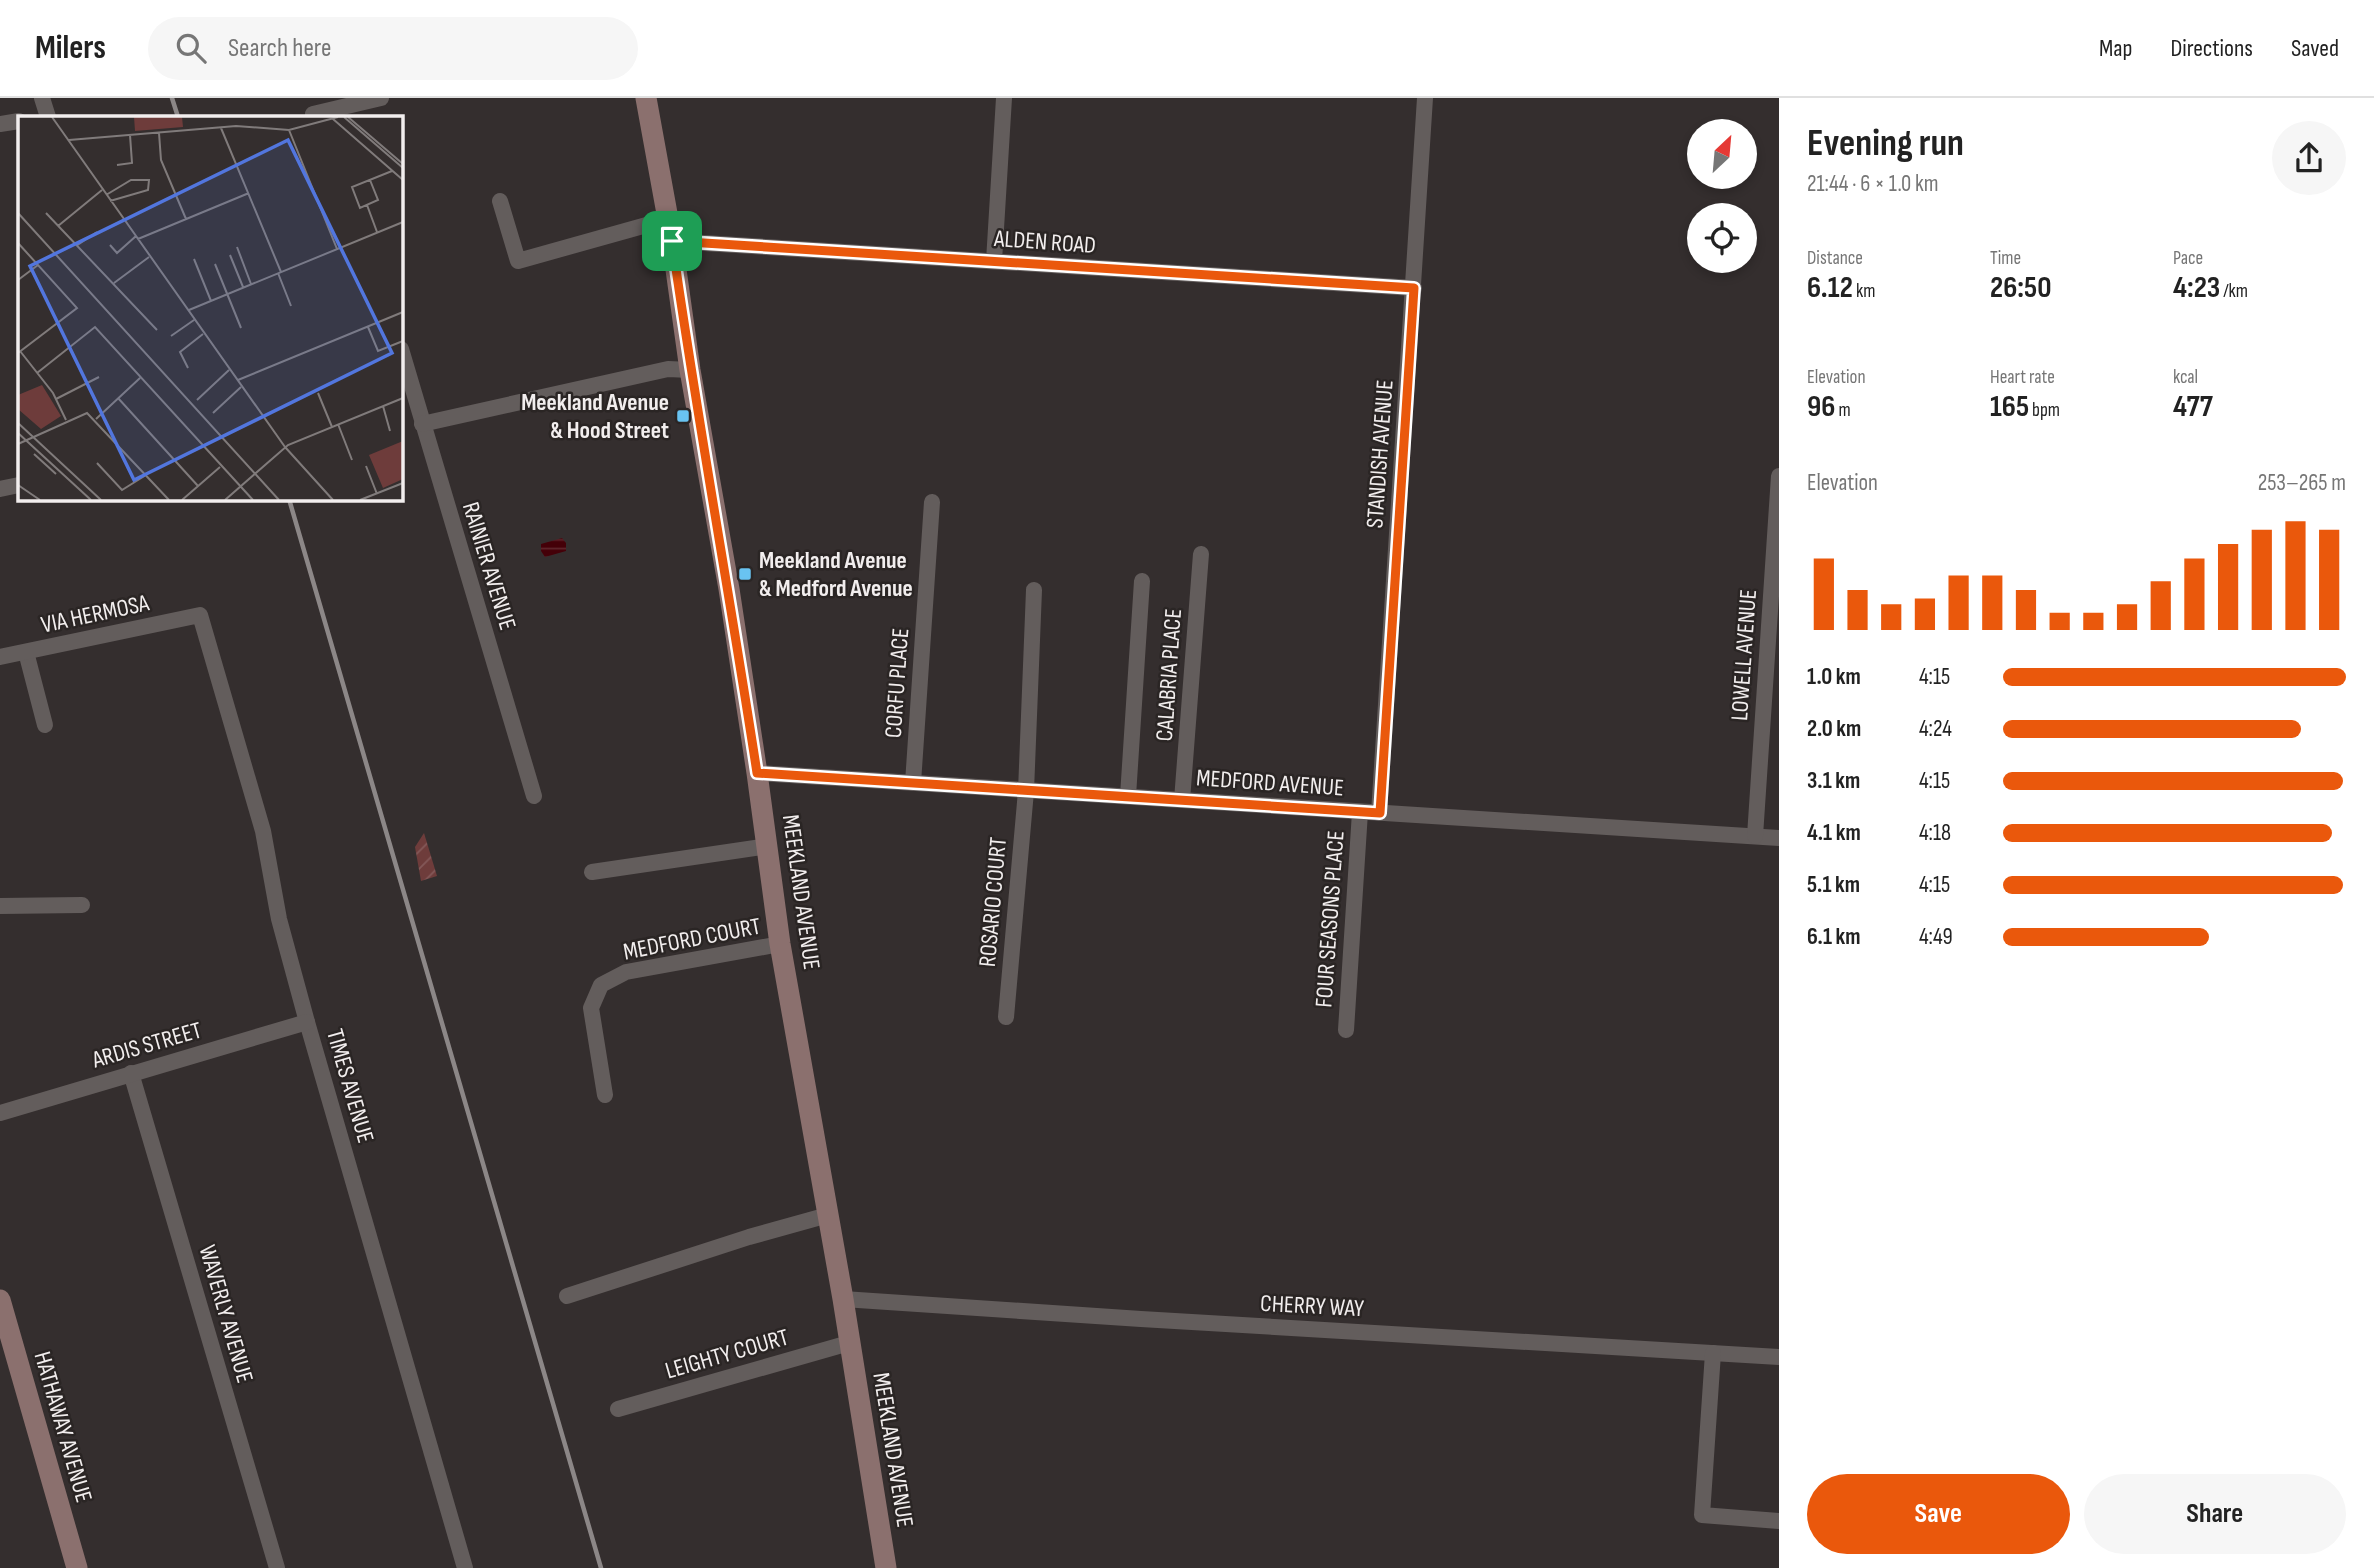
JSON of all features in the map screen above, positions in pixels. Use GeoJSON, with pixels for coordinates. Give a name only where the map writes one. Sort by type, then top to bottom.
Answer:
{"type":"FeatureCollection","features":[{"type":"Feature","properties":{"kind":"main road","name":"MEEKLAND AVENUE"},"geometry":{"type":"LineString","coordinates":[[646,98],[672,241],[690,370],[713,493],[768,846],[780,944],[843,1299],[886,1568]]}},
{"type":"Feature","properties":{"kind":"main road","name":"HATHAWAY AVENUE"},"geometry":{"type":"LineString","coordinates":[[0,1300],[77,1568]]}},
{"type":"Feature","properties":{"kind":"street"},"geometry":{"type":"LineString","coordinates":[[43,98],[44,116]]}},
{"type":"Feature","properties":{"kind":"street"},"geometry":{"type":"LineString","coordinates":[[308,98],[313,116],[381,98]]}},
{"type":"Feature","properties":{"kind":"street"},"geometry":{"type":"LineString","coordinates":[[994,261],[1004,98]]}},
{"type":"Feature","properties":{"kind":"street","name":"STANDISH AVENUE"},"geometry":{"type":"LineString","coordinates":[[1380,813],[1425,98]]}},
{"type":"Feature","properties":{"kind":"street"},"geometry":{"type":"LineString","coordinates":[[0,124],[18,121]]}},
{"type":"Feature","properties":{"kind":"street"},"geometry":{"type":"LineString","coordinates":[[500,201],[518,261],[668,219]]}},
{"type":"Feature","properties":{"kind":"street","name":"ALDEN ROAD"},"geometry":{"type":"LineString","coordinates":[[672,241],[1414,288]]}},
{"type":"Feature","properties":{"kind":"street","name":"RAINIER AVENUE"},"geometry":{"type":"LineString","coordinates":[[402,353],[534,796]]}},
{"type":"Feature","properties":{"kind":"street"},"geometry":{"type":"LineString","coordinates":[[422,424],[668,369],[690,370]]}},
{"type":"Feature","properties":{"kind":"street","name":"LOWELL AVENUE"},"geometry":{"type":"LineString","coordinates":[[1755,836],[1779,476]]}},
{"type":"Feature","properties":{"kind":"street"},"geometry":{"type":"LineString","coordinates":[[0,489],[18,485]]}},
{"type":"Feature","properties":{"kind":"street","name":"CORFU PLACE"},"geometry":{"type":"LineString","coordinates":[[913,782],[932,502]]}},
{"type":"Feature","properties":{"kind":"street","name":"CALABRIA PLACE"},"geometry":{"type":"LineString","coordinates":[[1182,800],[1201,554]]}},
{"type":"Feature","properties":{"kind":"street","name":"CALABRIA PLACE"},"geometry":{"type":"LineString","coordinates":[[1128,796],[1142,581]]}},
{"type":"Feature","properties":{"kind":"street","name":"ROSARIO COURT"},"geometry":{"type":"LineString","coordinates":[[1006,1017],[1026,791],[1034,590]]}},
{"type":"Feature","properties":{"kind":"street","name":"VIA HERMOSA"},"geometry":{"type":"LineString","coordinates":[[0,657],[200,615]]}},
{"type":"Feature","properties":{"kind":"street","name":"TIMES AVENUE"},"geometry":{"type":"LineString","coordinates":[[200,615],[263,831],[279,919],[307,1022],[465,1568]]}},
{"type":"Feature","properties":{"kind":"street"},"geometry":{"type":"LineString","coordinates":[[26,652],[45,725]]}},
{"type":"Feature","properties":{"kind":"street","name":"MEDFORD AVENUE"},"geometry":{"type":"LineString","coordinates":[[757,773],[1779,838]]}},
{"type":"Feature","properties":{"kind":"street","name":"FOUR SEASONS PLACE"},"geometry":{"type":"LineString","coordinates":[[1346,1030],[1360,812]]}},
{"type":"Feature","properties":{"kind":"street"},"geometry":{"type":"LineString","coordinates":[[592,872],[768,846]]}},
{"type":"Feature","properties":{"kind":"street"},"geometry":{"type":"LineString","coordinates":[[0,906],[82,905]]}},
{"type":"Feature","properties":{"kind":"street","name":"MEDFORD COURT"},"geometry":{"type":"LineString","coordinates":[[605,1095],[591,1008],[601,985],[626,972],[780,944]]}},
{"type":"Feature","properties":{"kind":"street","name":"ARDIS STREET"},"geometry":{"type":"LineString","coordinates":[[0,1113],[307,1022]]}},
{"type":"Feature","properties":{"kind":"street","name":"WAVERLY AVENUE"},"geometry":{"type":"LineString","coordinates":[[131,1073],[277,1568]]}},
{"type":"Feature","properties":{"kind":"street"},"geometry":{"type":"LineString","coordinates":[[567,1296],[749,1237],[828,1215]]}},
{"type":"Feature","properties":{"kind":"street","name":"CHERRY WAY"},"geometry":{"type":"LineString","coordinates":[[843,1299],[1779,1357]]}},
{"type":"Feature","properties":{"kind":"street","name":"LEIGHTY COURT"},"geometry":{"type":"LineString","coordinates":[[618,1409],[849,1343]]}},
{"type":"Feature","properties":{"kind":"street"},"geometry":{"type":"LineString","coordinates":[[1713,1353],[1702,1515],[1779,1521]]}},
{"type":"Feature","properties":{"kind":"shaded area"},"geometry":{"type":"Polygon","coordinates":[[[562,538],[566,543],[566,551],[545,557],[541,544],[562,538]]]}},
{"type":"Feature","properties":{"kind":"shaded area"},"geometry":{"type":"Polygon","coordinates":[[[424,833],[437,876],[421,881],[415,847],[424,833]]]}},
{"type":"Feature","properties":{"kind":"railway"},"geometry":{"type":"LineString","coordinates":[[172,98],[178,116]]}},
{"type":"Feature","properties":{"kind":"railway"},"geometry":{"type":"LineString","coordinates":[[289,500],[601,1568]]}},
{"type":"Feature","properties":{"kind":"place","name":"Meekland Avenue & Hood Street"},"geometry":{"type":"Point","coordinates":[683,416]}},
{"type":"Feature","properties":{"kind":"place","name":"Meekland Avenue & Medford Avenue"},"geometry":{"type":"Point","coordinates":[745,574]}},
{"type":"Feature","properties":{"kind":"route"},"geometry":{"type":"LineString","coordinates":[[672,241],[1414,288],[1380,813],[757,773],[729,589],[690,370],[672,241]]}}]}
